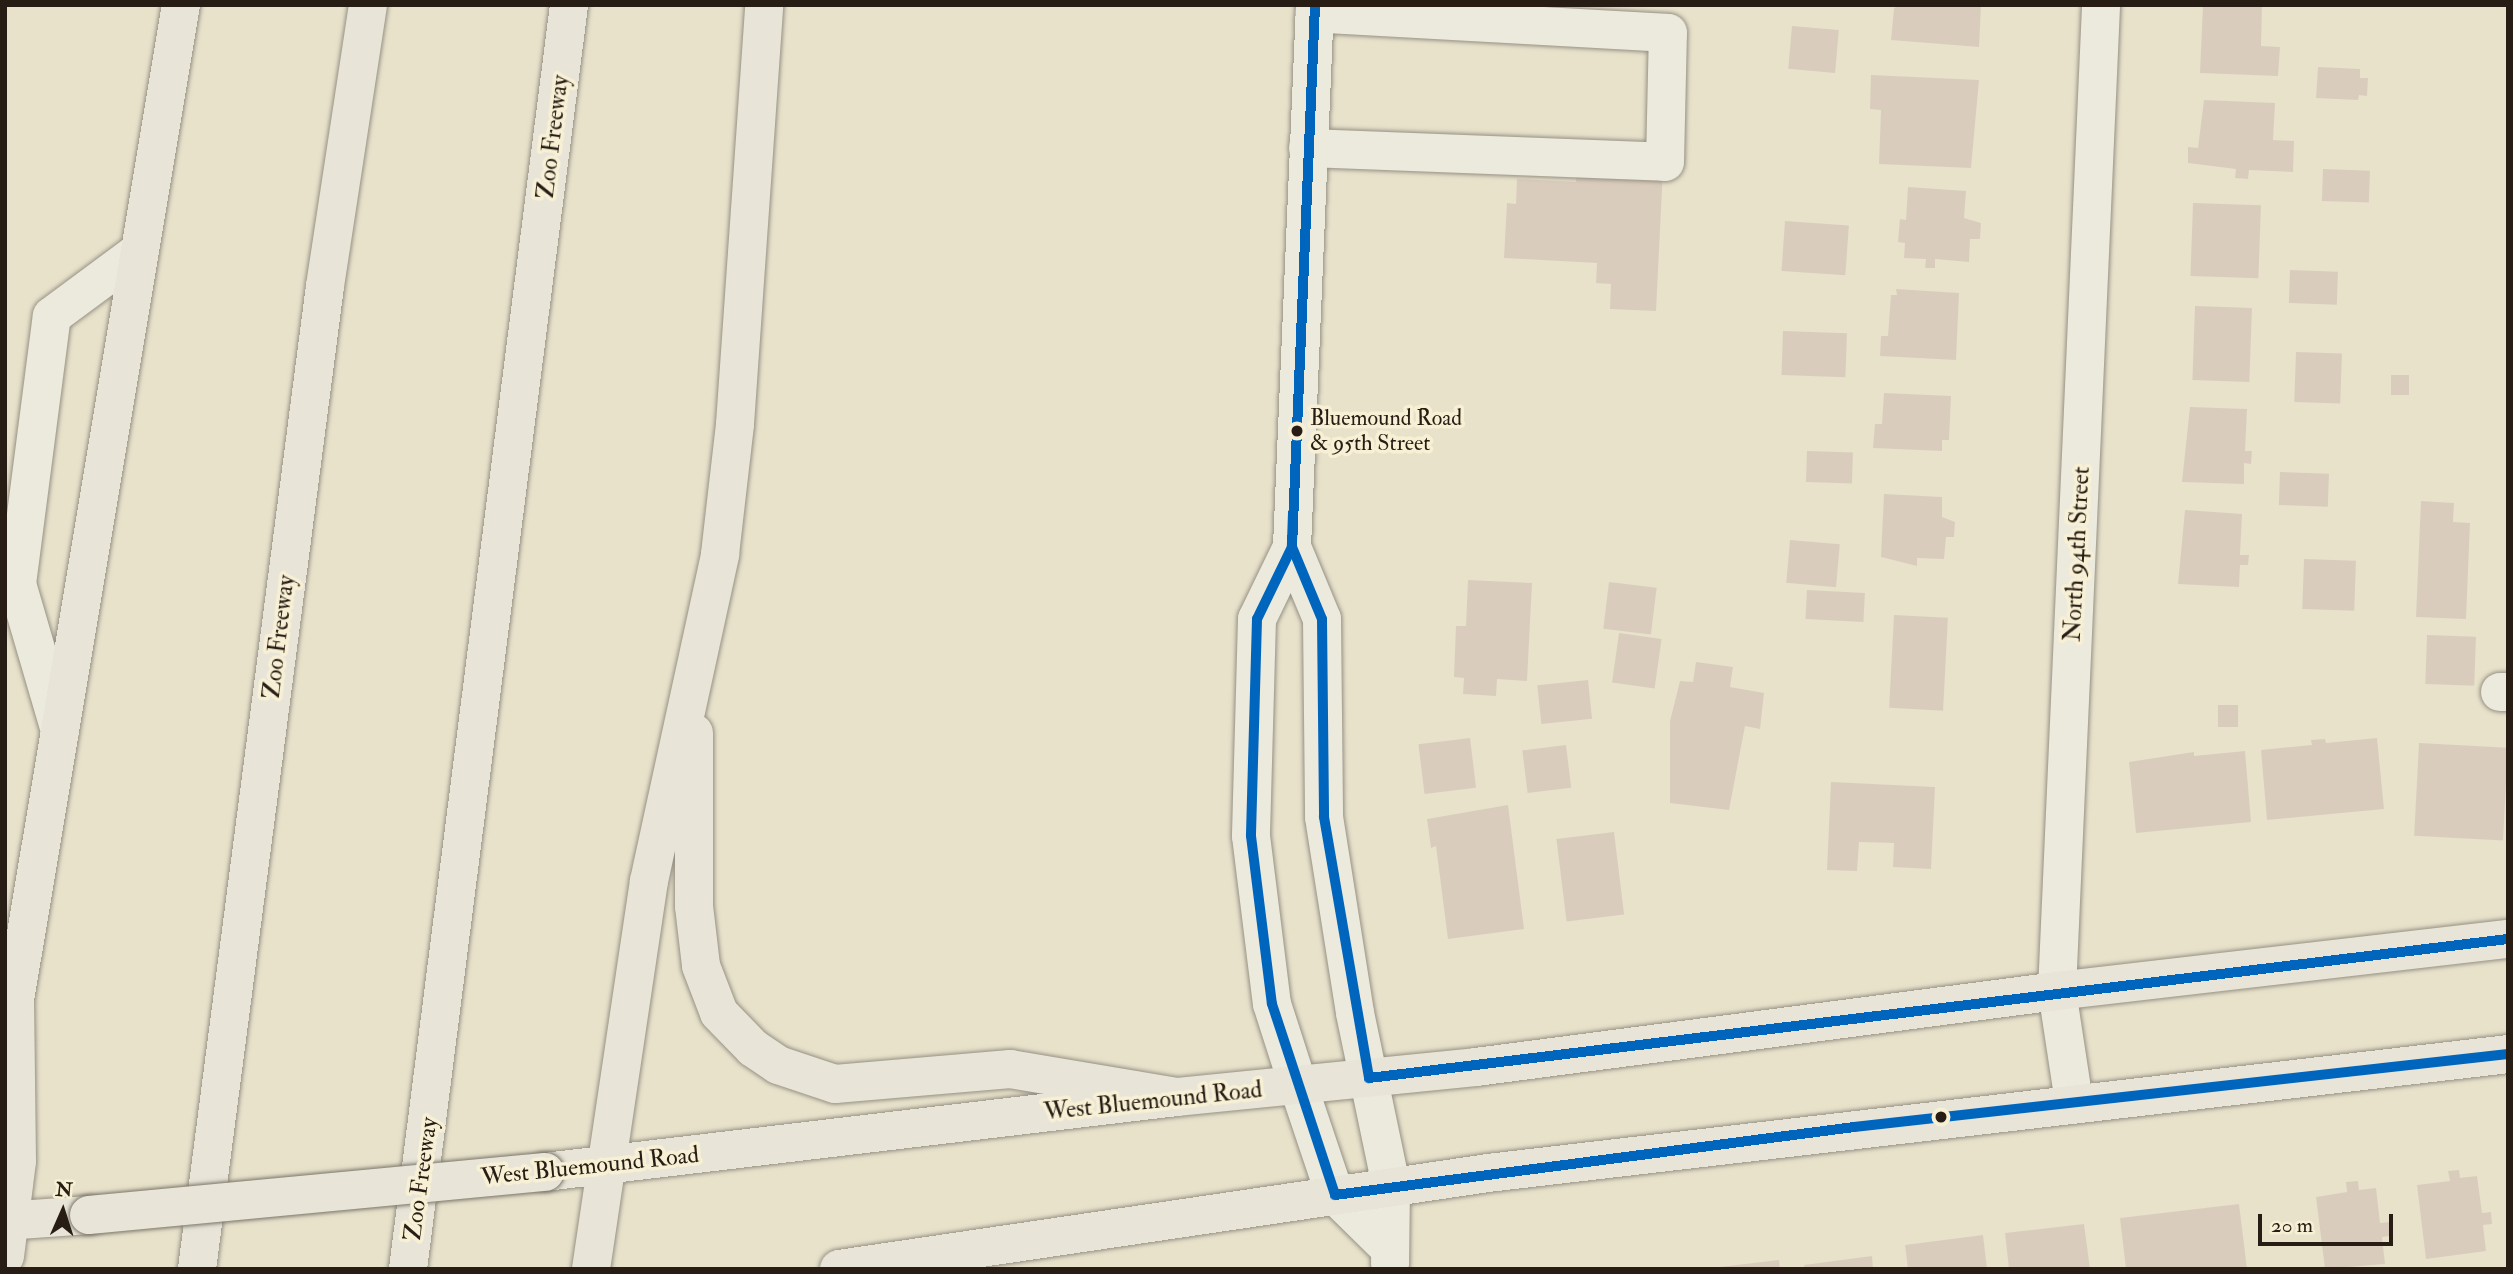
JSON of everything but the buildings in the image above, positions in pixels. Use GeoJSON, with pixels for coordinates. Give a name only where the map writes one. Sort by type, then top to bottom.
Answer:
{"type":"FeatureCollection","features":[{"type":"Feature","properties":{"kind":"main road"},"geometry":{"type":"LineString","coordinates":[[7,1233],[17,1161],[10,1008],[60,731],[137,253],[181,5]]}},
{"type":"Feature","properties":{"kind":"main road","name":"Zoo Freeway"},"geometry":{"type":"LineString","coordinates":[[197,1269],[325,286],[368,5]]}},
{"type":"Feature","properties":{"kind":"main road","name":"Zoo Freeway"},"geometry":{"type":"LineString","coordinates":[[408,1269],[569,5]]}},
{"type":"Feature","properties":{"kind":"main road"},"geometry":{"type":"LineString","coordinates":[[591,1269],[603,1165],[663,806],[694,688],[727,502],[764,5]]}},
{"type":"Feature","properties":{"kind":"main road"},"geometry":{"type":"LineString","coordinates":[[694,688],[694,906],[701,966],[719,1013],[753,1048],[778,1065],[835,1084],[1010,1069],[1177,1097]]}},
{"type":"Feature","properties":{"kind":"main road","name":"West Bluemound Road"},"geometry":{"type":"LineString","coordinates":[[7,1233],[89,1214],[545,1172],[1177,1097],[1369,1078],[2057,990],[2508,939]]}},
{"type":"Feature","properties":{"kind":"main road"},"geometry":{"type":"LineString","coordinates":[[839,1269],[1391,1186],[2074,1102],[2508,1054]]}},
{"type":"Feature","properties":{"kind":"street","name":"North 94th Street"},"geometry":{"type":"LineString","coordinates":[[2074,1102],[2057,990],[2101,5]]}},
{"type":"Feature","properties":{"kind":"street"},"geometry":{"type":"LineString","coordinates":[[1308,148],[1665,162],[1668,33],[1315,9],[1308,148],[1292,547],[1257,619],[1251,836],[1272,1004],[1298,1085],[1335,1195],[1390,1259]]}},
{"type":"Feature","properties":{"kind":"street"},"geometry":{"type":"LineString","coordinates":[[60,731],[17,584],[52,316],[137,253]]}},
{"type":"Feature","properties":{"kind":"street"},"geometry":{"type":"LineString","coordinates":[[1292,547],[1322,619],[1324,817],[1369,1078],[1391,1186],[1390,1259]]}},
{"type":"Feature","properties":{"kind":"transit line"},"geometry":{"type":"LineString","coordinates":[[1315,5],[1292,547],[1257,619],[1251,836],[1272,1004],[1335,1195],[1854,1127],[2508,1054]]}},
{"type":"Feature","properties":{"kind":"transit line"},"geometry":{"type":"LineString","coordinates":[[1293,513],[1292,547],[1322,619],[1324,817],[1369,1078],[2508,939]]}},
{"type":"Feature","properties":{"kind":"place","name":"Bluemound Road & 95th Street"},"geometry":{"type":"Point","coordinates":[1297,431]}}]}
